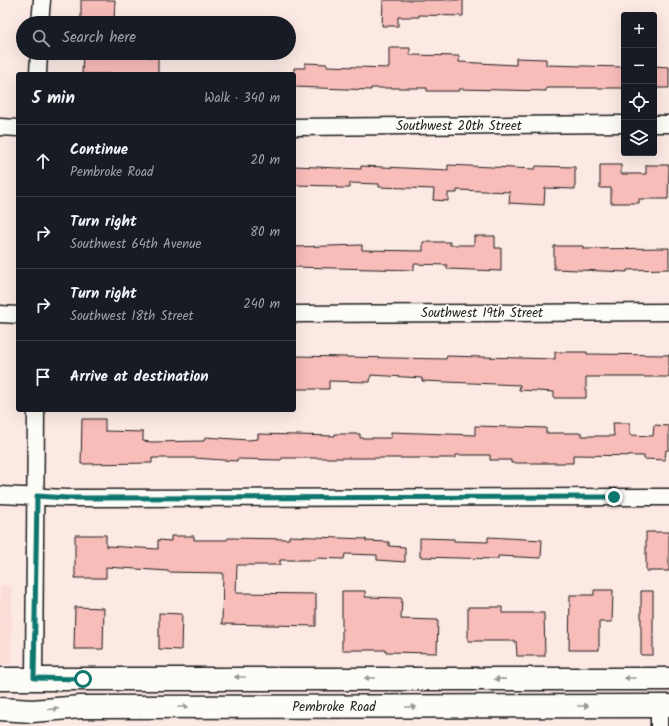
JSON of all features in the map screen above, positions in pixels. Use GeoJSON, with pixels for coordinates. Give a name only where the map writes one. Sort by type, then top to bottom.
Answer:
{"type":"FeatureCollection","features":[{"type":"Feature","properties":{"kind":"main road"},"geometry":{"type":"LineString","coordinates":[[0,679],[34,678],[119,680],[200,677],[669,679]]}},
{"type":"Feature","properties":{"kind":"main road"},"geometry":{"type":"LineString","coordinates":[[32,718],[34,678]]}},
{"type":"Feature","properties":{"kind":"main road","name":"Pembroke Road"},"geometry":{"type":"LineString","coordinates":[[0,709],[32,718],[81,708],[664,710]]}},
{"type":"Feature","properties":{"kind":"street"},"geometry":{"type":"LineString","coordinates":[[41,16],[42,0]]}},
{"type":"Feature","properties":{"kind":"street"},"geometry":{"type":"LineString","coordinates":[[38,72],[39,60]]}},
{"type":"Feature","properties":{"kind":"street","name":"Southwest 20th Street"},"geometry":{"type":"LineString","coordinates":[[296,127],[621,124]]}},
{"type":"Feature","properties":{"kind":"street"},"geometry":{"type":"LineString","coordinates":[[657,124],[669,124]]}},
{"type":"Feature","properties":{"kind":"street"},"geometry":{"type":"LineString","coordinates":[[0,127],[16,128]]}},
{"type":"Feature","properties":{"kind":"street","name":"Southwest 19th Street"},"geometry":{"type":"LineString","coordinates":[[296,314],[669,312]]}},
{"type":"Feature","properties":{"kind":"street"},"geometry":{"type":"LineString","coordinates":[[0,314],[16,315]]}},
{"type":"Feature","properties":{"kind":"street"},"geometry":{"type":"LineString","coordinates":[[34,678],[37,496],[36,412]]}},
{"type":"Feature","properties":{"kind":"street"},"geometry":{"type":"LineString","coordinates":[[0,494],[67,498],[669,497]]}},
{"type":"Feature","properties":{"kind":"shaded area"},"geometry":{"type":"Polygon","coordinates":[[[0,585],[12,586],[11,664],[0,664],[0,585]]]}},
{"type":"Feature","properties":{"kind":"building"},"geometry":{"type":"Polygon","coordinates":[[[81,0],[115,0],[114,16],[81,16],[81,0]]]}},
{"type":"Feature","properties":{"kind":"building"},"geometry":{"type":"Polygon","coordinates":[[[383,0],[463,0],[463,16],[419,15],[419,17],[398,17],[398,26],[382,26],[383,0]]]}},
{"type":"Feature","properties":{"kind":"building"},"geometry":{"type":"Polygon","coordinates":[[[389,48],[410,48],[410,55],[459,56],[459,62],[516,65],[516,58],[546,59],[546,65],[621,67],[621,88],[546,88],[546,91],[459,89],[459,91],[427,91],[427,88],[371,88],[371,90],[296,87],[296,72],[294,72],[294,68],[305,68],[305,63],[327,64],[327,66],[389,68],[389,48]]]}},
{"type":"Feature","properties":{"kind":"building"},"geometry":{"type":"Polygon","coordinates":[[[83,60],[158,60],[158,72],[82,72],[83,60]]]}},
{"type":"Feature","properties":{"kind":"building"},"geometry":{"type":"Polygon","coordinates":[[[657,66],[669,67],[669,88],[657,88],[657,66]]]}},
{"type":"Feature","properties":{"kind":"building"},"geometry":{"type":"Polygon","coordinates":[[[448,165],[535,169],[536,166],[575,167],[575,189],[545,188],[544,205],[509,203],[510,192],[457,190],[457,193],[448,193],[448,201],[433,200],[434,189],[379,187],[379,184],[350,183],[350,188],[336,188],[336,186],[296,185],[296,166],[361,169],[361,166],[448,170],[448,165]]]}},
{"type":"Feature","properties":{"kind":"building"},"geometry":{"type":"Polygon","coordinates":[[[600,165],[621,165],[621,174],[646,174],[646,165],[669,165],[668,199],[639,199],[639,203],[611,203],[611,188],[600,188],[600,165]]]}},
{"type":"Feature","properties":{"kind":"building"},"geometry":{"type":"Polygon","coordinates":[[[474,236],[495,236],[495,248],[501,248],[501,271],[447,269],[447,265],[414,264],[414,270],[296,267],[296,247],[362,245],[362,250],[423,251],[423,242],[450,242],[450,245],[474,245],[474,236]]]}},
{"type":"Feature","properties":{"kind":"building"},"geometry":{"type":"Polygon","coordinates":[[[554,246],[583,246],[583,249],[669,248],[669,269],[627,270],[627,272],[554,269],[554,246]]]}},
{"type":"Feature","properties":{"kind":"building"},"geometry":{"type":"Polygon","coordinates":[[[555,352],[669,355],[669,377],[586,377],[586,398],[554,398],[554,392],[519,390],[520,385],[422,381],[422,378],[371,375],[370,382],[329,381],[329,389],[296,389],[296,356],[446,359],[447,356],[555,359],[555,352]]]}},
{"type":"Feature","properties":{"kind":"building"},"geometry":{"type":"Polygon","coordinates":[[[82,419],[105,419],[105,431],[143,432],[143,441],[152,442],[204,441],[205,437],[248,440],[258,439],[258,434],[335,436],[335,434],[360,434],[360,438],[391,438],[391,432],[475,435],[475,426],[546,428],[546,433],[582,433],[582,436],[614,436],[613,423],[630,423],[630,435],[653,436],[654,425],[669,426],[669,450],[666,450],[665,460],[644,459],[644,456],[573,455],[573,463],[511,463],[511,460],[490,460],[490,455],[456,455],[456,458],[282,458],[281,460],[237,459],[237,461],[194,458],[152,458],[152,463],[81,464],[82,419]]]}},
{"type":"Feature","properties":{"kind":"building"},"geometry":{"type":"Polygon","coordinates":[[[646,532],[669,532],[669,571],[646,571],[646,532]]]}},
{"type":"Feature","properties":{"kind":"building"},"geometry":{"type":"Polygon","coordinates":[[[75,535],[106,535],[106,546],[158,549],[158,540],[171,541],[171,536],[194,536],[194,540],[227,540],[228,538],[289,539],[289,536],[366,539],[366,541],[389,542],[389,546],[405,547],[405,562],[377,560],[377,555],[345,554],[344,559],[315,558],[315,560],[280,560],[280,565],[237,565],[236,593],[316,594],[316,626],[222,624],[223,573],[168,572],[106,567],[106,578],[75,578],[75,535]]]}},
{"type":"Feature","properties":{"kind":"building"},"geometry":{"type":"Polygon","coordinates":[[[488,537],[542,540],[541,558],[498,556],[498,559],[420,557],[420,538],[488,542],[488,537]]]}},
{"type":"Feature","properties":{"kind":"building"},"geometry":{"type":"Polygon","coordinates":[[[594,590],[613,590],[612,622],[599,622],[599,650],[569,650],[570,595],[594,595],[594,590]]]}},
{"type":"Feature","properties":{"kind":"building"},"geometry":{"type":"Polygon","coordinates":[[[342,591],[365,591],[365,597],[402,598],[401,619],[438,620],[437,653],[386,652],[386,650],[342,650],[342,591]]]}},
{"type":"Feature","properties":{"kind":"building"},"geometry":{"type":"Polygon","coordinates":[[[641,591],[653,591],[653,655],[641,655],[641,591]]]}},
{"type":"Feature","properties":{"kind":"building"},"geometry":{"type":"Polygon","coordinates":[[[75,607],[104,608],[103,649],[74,649],[75,607]]]}},
{"type":"Feature","properties":{"kind":"building"},"geometry":{"type":"Polygon","coordinates":[[[468,607],[502,607],[502,613],[544,613],[545,656],[517,656],[516,641],[468,641],[468,607]]]}},
{"type":"Feature","properties":{"kind":"building"},"geometry":{"type":"Polygon","coordinates":[[[159,613],[182,614],[181,650],[159,649],[159,613]]]}},
{"type":"Feature","properties":{"kind":"route"},"geometry":{"type":"LineString","coordinates":[[83,679],[34,678],[37,496],[67,498],[614,497]]}}]}
